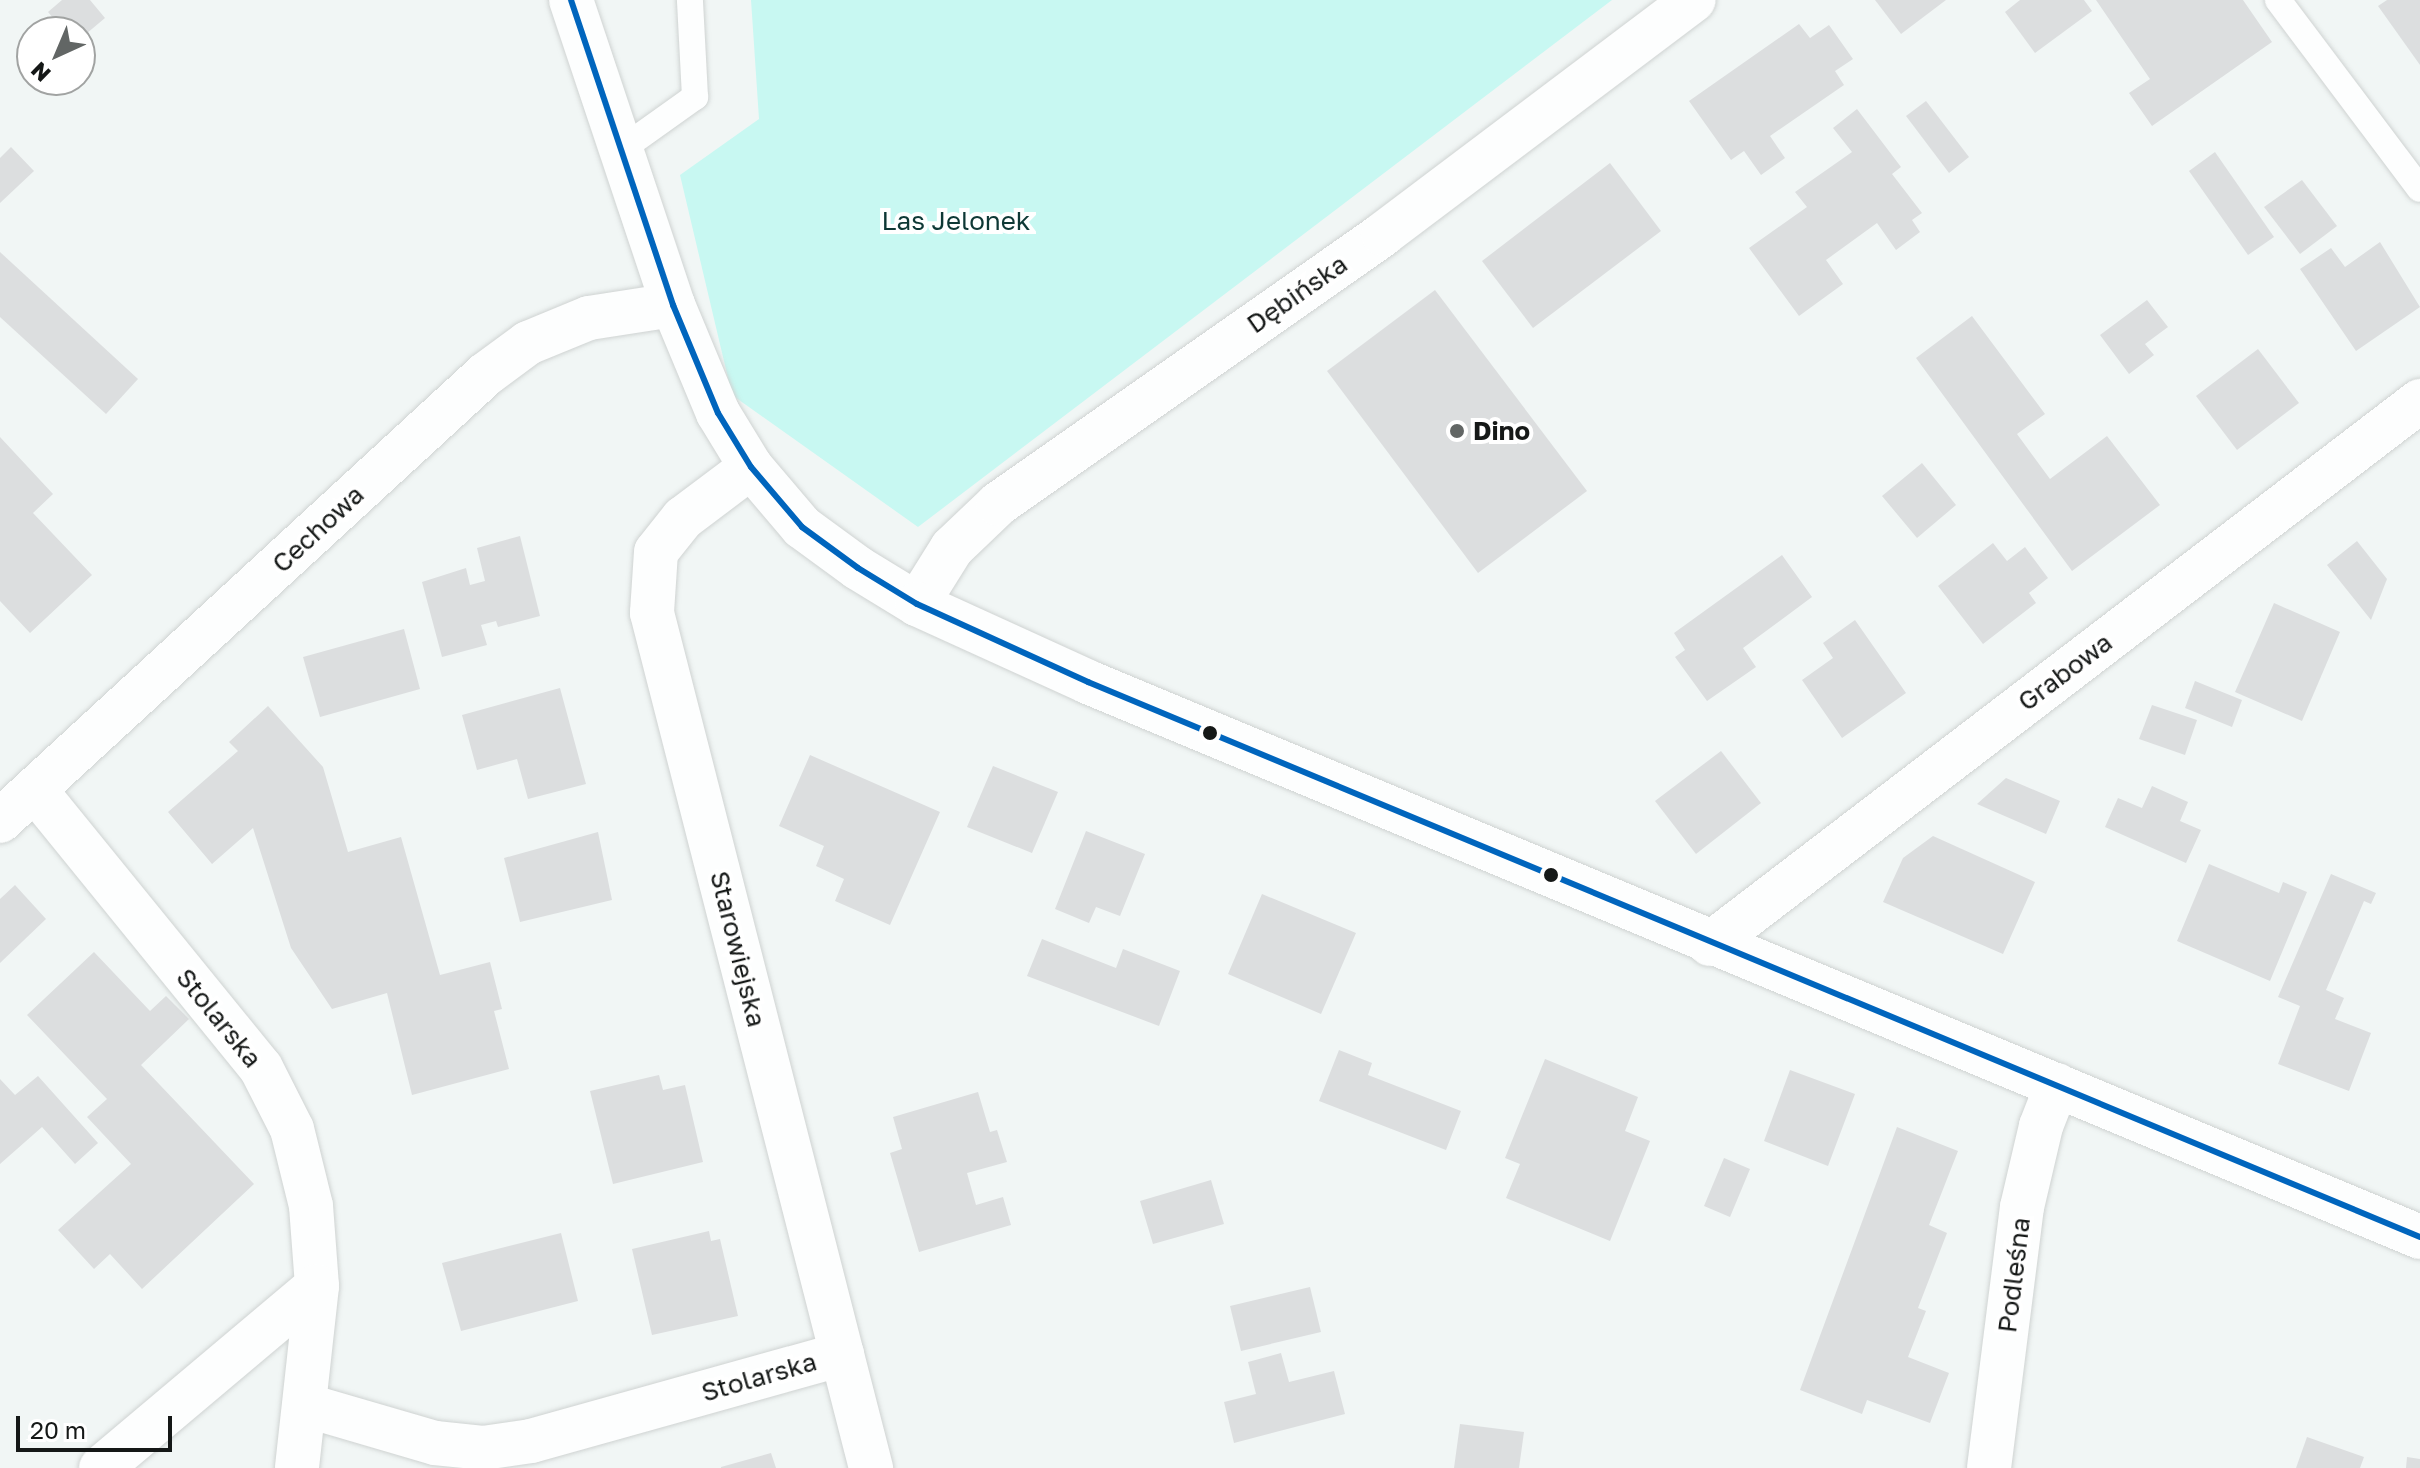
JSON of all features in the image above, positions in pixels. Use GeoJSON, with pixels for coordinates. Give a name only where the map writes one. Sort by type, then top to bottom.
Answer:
{"type":"FeatureCollection","features":[{"type":"Feature","properties":{"kind":"street"},"geometry":{"type":"LineString","coordinates":[[571,0],[673,305],[718,413],[751,467],[802,527],[917,604],[1088,682],[1710,944],[2420,1237]]}},
{"type":"Feature","properties":{"kind":"street","name":"Dębińska"},"geometry":{"type":"LineString","coordinates":[[917,604],[952,548],[998,504],[1383,234],[1694,0]]}},
{"type":"Feature","properties":{"kind":"street","name":"Cechowa"},"geometry":{"type":"LineString","coordinates":[[0,821],[486,374],[528,343],[589,318],[673,305]]}},
{"type":"Feature","properties":{"kind":"street","name":"Grabowa"},"geometry":{"type":"LineString","coordinates":[[1710,944],[2420,401]]}},
{"type":"Feature","properties":{"kind":"street","name":"Starowiejska"},"geometry":{"type":"LineString","coordinates":[[751,467],[683,518],[656,552],[652,613],[871,1468]]}},
{"type":"Feature","properties":{"kind":"street","name":"Stolarska"},"geometry":{"type":"LineString","coordinates":[[35,790],[261,1068],[292,1129],[311,1206],[317,1286],[297,1468]]}},
{"type":"Feature","properties":{"kind":"street","name":"Podleśna"},"geometry":{"type":"LineString","coordinates":[[1989,1468],[2022,1207],[2041,1126],[2057,1085]]}},
{"type":"Feature","properties":{"kind":"street"},"geometry":{"type":"LineString","coordinates":[[101,1468],[317,1286]]}},
{"type":"Feature","properties":{"kind":"street","name":"Stolarska"},"geometry":{"type":"LineString","coordinates":[[305,1405],[435,1443],[483,1448],[531,1441],[842,1354]]}},
{"type":"Feature","properties":{"kind":"lane"},"geometry":{"type":"LineString","coordinates":[[622,149],[695,97],[690,0]]}},
{"type":"Feature","properties":{"kind":"lane"},"geometry":{"type":"LineString","coordinates":[[2278,0],[2420,189]]}},
{"type":"Feature","properties":{"kind":"green space","name":"Las Jelonek"},"geometry":{"type":"Polygon","coordinates":[[[751,0],[1612,0],[918,527],[732,395],[680,175],[759,119],[751,0]]]}},
{"type":"Feature","properties":{"kind":"building"},"geometry":{"type":"Polygon","coordinates":[[[62,0],[90,0],[105,18],[96,26],[96,16],[51,16],[48,12],[62,0]]]}},
{"type":"Feature","properties":{"kind":"building"},"geometry":{"type":"Polygon","coordinates":[[[1875,0],[1946,0],[1901,34],[1875,0]]]}},
{"type":"Feature","properties":{"kind":"building"},"geometry":{"type":"Polygon","coordinates":[[[2020,0],[2084,0],[2092,11],[2035,53],[2005,12],[2020,0]]]}},
{"type":"Feature","properties":{"kind":"building"},"geometry":{"type":"Polygon","coordinates":[[[2096,0],[2243,0],[2272,42],[2152,126],[2129,93],[2150,79],[2096,0]]]}},
{"type":"Feature","properties":{"kind":"building"},"geometry":{"type":"Polygon","coordinates":[[[2387,0],[2420,0],[2420,65],[2378,6],[2387,0]]]}},
{"type":"Feature","properties":{"kind":"building"},"geometry":{"type":"Polygon","coordinates":[[[1799,24],[1810,38],[1829,25],[1853,59],[1835,71],[1844,85],[1770,136],[1785,158],[1761,175],[1744,151],[1731,160],[1689,101],[1799,24]]]}},
{"type":"Feature","properties":{"kind":"building"},"geometry":{"type":"Polygon","coordinates":[[[1926,101],[1969,157],[1949,173],[1906,116],[1926,101]]]}},
{"type":"Feature","properties":{"kind":"building"},"geometry":{"type":"Polygon","coordinates":[[[1857,109],[1901,167],[1892,174],[1922,213],[1912,220],[1920,232],[1896,250],[1877,223],[1826,260],[1843,284],[1799,316],[1749,248],[1807,207],[1795,192],[1852,152],[1833,128],[1857,109]]]}},
{"type":"Feature","properties":{"kind":"building"},"geometry":{"type":"Polygon","coordinates":[[[11,147],[34,171],[0,203],[0,158],[11,147]]]}},
{"type":"Feature","properties":{"kind":"building"},"geometry":{"type":"Polygon","coordinates":[[[2215,152],[2274,237],[2248,255],[2189,171],[2215,152]]]}},
{"type":"Feature","properties":{"kind":"building"},"geometry":{"type":"Polygon","coordinates":[[[1610,163],[1661,231],[1533,328],[1482,261],[1610,163]]]}},
{"type":"Feature","properties":{"kind":"building"},"geometry":{"type":"Polygon","coordinates":[[[2302,180],[2337,226],[2300,254],[2264,207],[2302,180]]]}},
{"type":"Feature","properties":{"kind":"building"},"geometry":{"type":"Polygon","coordinates":[[[2380,242],[2420,307],[2356,351],[2300,269],[2331,248],[2345,267],[2380,242]]]}},
{"type":"Feature","properties":{"kind":"building"},"geometry":{"type":"Polygon","coordinates":[[[0,252],[138,379],[106,414],[0,317],[0,252]]]}},
{"type":"Feature","properties":{"kind":"building","name":"Dino"},"geometry":{"type":"Polygon","coordinates":[[[1435,290],[1587,491],[1478,573],[1327,371],[1435,290]]]}},
{"type":"Feature","properties":{"kind":"building"},"geometry":{"type":"Polygon","coordinates":[[[2147,300],[2168,327],[2145,344],[2154,355],[2129,374],[2100,335],[2147,300]]]}},
{"type":"Feature","properties":{"kind":"building"},"geometry":{"type":"Polygon","coordinates":[[[1972,316],[2045,414],[2017,434],[2050,479],[2107,436],[2160,505],[2072,571],[1916,358],[1972,316]]]}},
{"type":"Feature","properties":{"kind":"building"},"geometry":{"type":"Polygon","coordinates":[[[2258,349],[2299,403],[2237,450],[2196,396],[2258,349]]]}},
{"type":"Feature","properties":{"kind":"building"},"geometry":{"type":"Polygon","coordinates":[[[0,437],[53,494],[33,513],[92,575],[30,633],[0,601],[0,437]]]}},
{"type":"Feature","properties":{"kind":"building"},"geometry":{"type":"Polygon","coordinates":[[[1922,463],[1956,505],[1917,538],[1882,496],[1922,463]]]}},
{"type":"Feature","properties":{"kind":"building"},"geometry":{"type":"Polygon","coordinates":[[[520,536],[540,616],[498,627],[496,621],[481,625],[487,645],[442,657],[422,582],[466,568],[470,585],[485,581],[477,548],[520,536]]]}},
{"type":"Feature","properties":{"kind":"building"},"geometry":{"type":"Polygon","coordinates":[[[2357,541],[2387,579],[2371,620],[2327,565],[2357,541]]]}},
{"type":"Feature","properties":{"kind":"building"},"geometry":{"type":"Polygon","coordinates":[[[1993,543],[2007,561],[2025,547],[2048,578],[2029,593],[2036,603],[1983,644],[1938,586],[1993,543]]]}},
{"type":"Feature","properties":{"kind":"building"},"geometry":{"type":"Polygon","coordinates":[[[1782,555],[1812,597],[1743,648],[1756,667],[1707,701],[1675,657],[1685,650],[1674,633],[1782,555]]]}},
{"type":"Feature","properties":{"kind":"building"},"geometry":{"type":"Polygon","coordinates":[[[2274,603],[2340,632],[2302,721],[2235,692],[2274,603]]]}},
{"type":"Feature","properties":{"kind":"building"},"geometry":{"type":"Polygon","coordinates":[[[1855,620],[1906,693],[1842,738],[1802,680],[1833,658],[1823,643],[1855,620]]]}},
{"type":"Feature","properties":{"kind":"building"},"geometry":{"type":"Polygon","coordinates":[[[404,629],[420,689],[320,717],[303,657],[404,629]]]}},
{"type":"Feature","properties":{"kind":"building"},"geometry":{"type":"Polygon","coordinates":[[[2195,681],[2242,700],[2232,727],[2185,708],[2195,681]]]}},
{"type":"Feature","properties":{"kind":"building"},"geometry":{"type":"Polygon","coordinates":[[[560,688],[586,784],[528,799],[517,759],[477,770],[462,715],[560,688]]]}},
{"type":"Feature","properties":{"kind":"building"},"geometry":{"type":"Polygon","coordinates":[[[2152,705],[2197,720],[2185,755],[2139,739],[2152,705]]]}},
{"type":"Feature","properties":{"kind":"building"},"geometry":{"type":"Polygon","coordinates":[[[268,706],[323,767],[348,852],[401,837],[440,975],[490,962],[502,1009],[494,1011],[509,1069],[412,1095],[387,993],[332,1009],[291,948],[253,828],[212,864],[168,812],[238,751],[229,742],[268,706]]]}},
{"type":"Feature","properties":{"kind":"building"},"geometry":{"type":"Polygon","coordinates":[[[1721,751],[1761,803],[1696,854],[1655,801],[1721,751]]]}},
{"type":"Feature","properties":{"kind":"building"},"geometry":{"type":"Polygon","coordinates":[[[810,755],[940,812],[890,925],[835,901],[844,879],[816,866],[824,846],[779,826],[810,755]]]}},
{"type":"Feature","properties":{"kind":"building"},"geometry":{"type":"Polygon","coordinates":[[[993,766],[1058,792],[1032,853],[967,827],[993,766]]]}},
{"type":"Feature","properties":{"kind":"building"},"geometry":{"type":"Polygon","coordinates":[[[2006,778],[2060,801],[2046,834],[1977,804],[2006,778]]]}},
{"type":"Feature","properties":{"kind":"building"},"geometry":{"type":"Polygon","coordinates":[[[2152,786],[2188,802],[2180,821],[2201,830],[2186,863],[2105,827],[2118,798],[2142,808],[2152,786]]]}},
{"type":"Feature","properties":{"kind":"building"},"geometry":{"type":"Polygon","coordinates":[[[1086,831],[1145,854],[1120,916],[1096,907],[1089,923],[1055,909],[1086,831]]]}},
{"type":"Feature","properties":{"kind":"building"},"geometry":{"type":"Polygon","coordinates":[[[598,832],[612,900],[520,922],[504,858],[598,832]]]}},
{"type":"Feature","properties":{"kind":"building"},"geometry":{"type":"Polygon","coordinates":[[[1933,836],[2035,882],[2003,954],[1883,902],[1903,858],[1933,836]]]}},
{"type":"Feature","properties":{"kind":"building"},"geometry":{"type":"Polygon","coordinates":[[[2209,864],[2279,893],[2283,882],[2307,892],[2270,981],[2177,941],[2209,864]]]}},
{"type":"Feature","properties":{"kind":"building"},"geometry":{"type":"Polygon","coordinates":[[[2331,874],[2376,893],[2371,904],[2364,901],[2326,990],[2344,998],[2335,1019],[2371,1033],[2349,1091],[2278,1064],[2300,1006],[2278,997],[2331,874]]]}},
{"type":"Feature","properties":{"kind":"building"},"geometry":{"type":"Polygon","coordinates":[[[15,885],[46,919],[0,963],[0,899],[15,885]]]}},
{"type":"Feature","properties":{"kind":"building"},"geometry":{"type":"Polygon","coordinates":[[[1262,894],[1356,933],[1321,1014],[1228,974],[1262,894]]]}},
{"type":"Feature","properties":{"kind":"building"},"geometry":{"type":"Polygon","coordinates":[[[1042,939],[1116,968],[1123,949],[1180,971],[1159,1026],[1027,976],[1042,939]]]}},
{"type":"Feature","properties":{"kind":"building"},"geometry":{"type":"Polygon","coordinates":[[[94,952],[150,1011],[166,996],[189,1019],[141,1065],[254,1184],[142,1289],[110,1254],[94,1269],[58,1230],[131,1164],[87,1117],[107,1099],[27,1015],[94,952]]]}},
{"type":"Feature","properties":{"kind":"building"},"geometry":{"type":"Polygon","coordinates":[[[1339,1050],[1372,1063],[1368,1075],[1461,1111],[1446,1150],[1319,1101],[1339,1050]]]}},
{"type":"Feature","properties":{"kind":"building"},"geometry":{"type":"Polygon","coordinates":[[[1545,1059],[1638,1097],[1625,1131],[1650,1141],[1610,1241],[1506,1198],[1520,1164],[1505,1158],[1545,1059]]]}},
{"type":"Feature","properties":{"kind":"building"},"geometry":{"type":"Polygon","coordinates":[[[1790,1070],[1855,1094],[1828,1166],[1764,1141],[1790,1070]]]}},
{"type":"Feature","properties":{"kind":"building"},"geometry":{"type":"Polygon","coordinates":[[[659,1075],[663,1090],[685,1085],[703,1162],[613,1184],[590,1091],[659,1075]]]}},
{"type":"Feature","properties":{"kind":"building"},"geometry":{"type":"Polygon","coordinates":[[[38,1076],[98,1143],[75,1164],[42,1127],[0,1164],[0,1079],[15,1095],[38,1076]]]}},
{"type":"Feature","properties":{"kind":"building"},"geometry":{"type":"Polygon","coordinates":[[[978,1092],[990,1132],[997,1130],[1007,1162],[967,1173],[976,1205],[1003,1197],[1011,1225],[919,1252],[890,1153],[902,1149],[893,1117],[978,1092]]]}},
{"type":"Feature","properties":{"kind":"building"},"geometry":{"type":"Polygon","coordinates":[[[1897,1127],[1958,1151],[1929,1225],[1947,1233],[1918,1308],[1926,1311],[1908,1357],[1949,1373],[1930,1423],[1867,1400],[1862,1414],[1800,1390],[1897,1127]]]}},
{"type":"Feature","properties":{"kind":"building"},"geometry":{"type":"Polygon","coordinates":[[[1724,1158],[1750,1169],[1730,1217],[1704,1206],[1724,1158]]]}},
{"type":"Feature","properties":{"kind":"building"},"geometry":{"type":"Polygon","coordinates":[[[1211,1180],[1224,1224],[1153,1244],[1140,1201],[1211,1180]]]}},
{"type":"Feature","properties":{"kind":"building"},"geometry":{"type":"Polygon","coordinates":[[[709,1231],[711,1241],[720,1239],[738,1316],[652,1335],[632,1249],[709,1231]]]}},
{"type":"Feature","properties":{"kind":"building"},"geometry":{"type":"Polygon","coordinates":[[[561,1233],[578,1301],[461,1331],[442,1263],[561,1233]]]}},
{"type":"Feature","properties":{"kind":"building"},"geometry":{"type":"Polygon","coordinates":[[[1310,1287],[1321,1332],[1241,1351],[1230,1306],[1310,1287]]]}},
{"type":"Feature","properties":{"kind":"building"},"geometry":{"type":"Polygon","coordinates":[[[1281,1353],[1289,1382],[1334,1371],[1345,1414],[1234,1443],[1224,1402],[1256,1394],[1248,1362],[1281,1353]]]}},
{"type":"Feature","properties":{"kind":"building"},"geometry":{"type":"Polygon","coordinates":[[[1460,1424],[1524,1432],[1519,1468],[1454,1468],[1460,1424]]]}},
{"type":"Feature","properties":{"kind":"building"},"geometry":{"type":"Polygon","coordinates":[[[2307,1437],[2364,1457],[2360,1468],[2296,1468],[2307,1437]]]}},
{"type":"Feature","properties":{"kind":"building"},"geometry":{"type":"Polygon","coordinates":[[[771,1453],[776,1468],[721,1468],[721,1467],[771,1453]]]}},
{"type":"Feature","properties":{"kind":"building"},"geometry":{"type":"Polygon","coordinates":[[[2407,1457],[2420,1459],[2420,1468],[2406,1468],[2407,1457]]]}},
{"type":"Feature","properties":{"kind":"transit line"},"geometry":{"type":"LineString","coordinates":[[571,0],[673,305],[718,413],[751,467],[802,527],[858,568],[917,604],[1088,682],[2420,1237]]}},
{"type":"Feature","properties":{"kind":"place","name":"Dino"},"geometry":{"type":"Point","coordinates":[1457,431]}}]}
